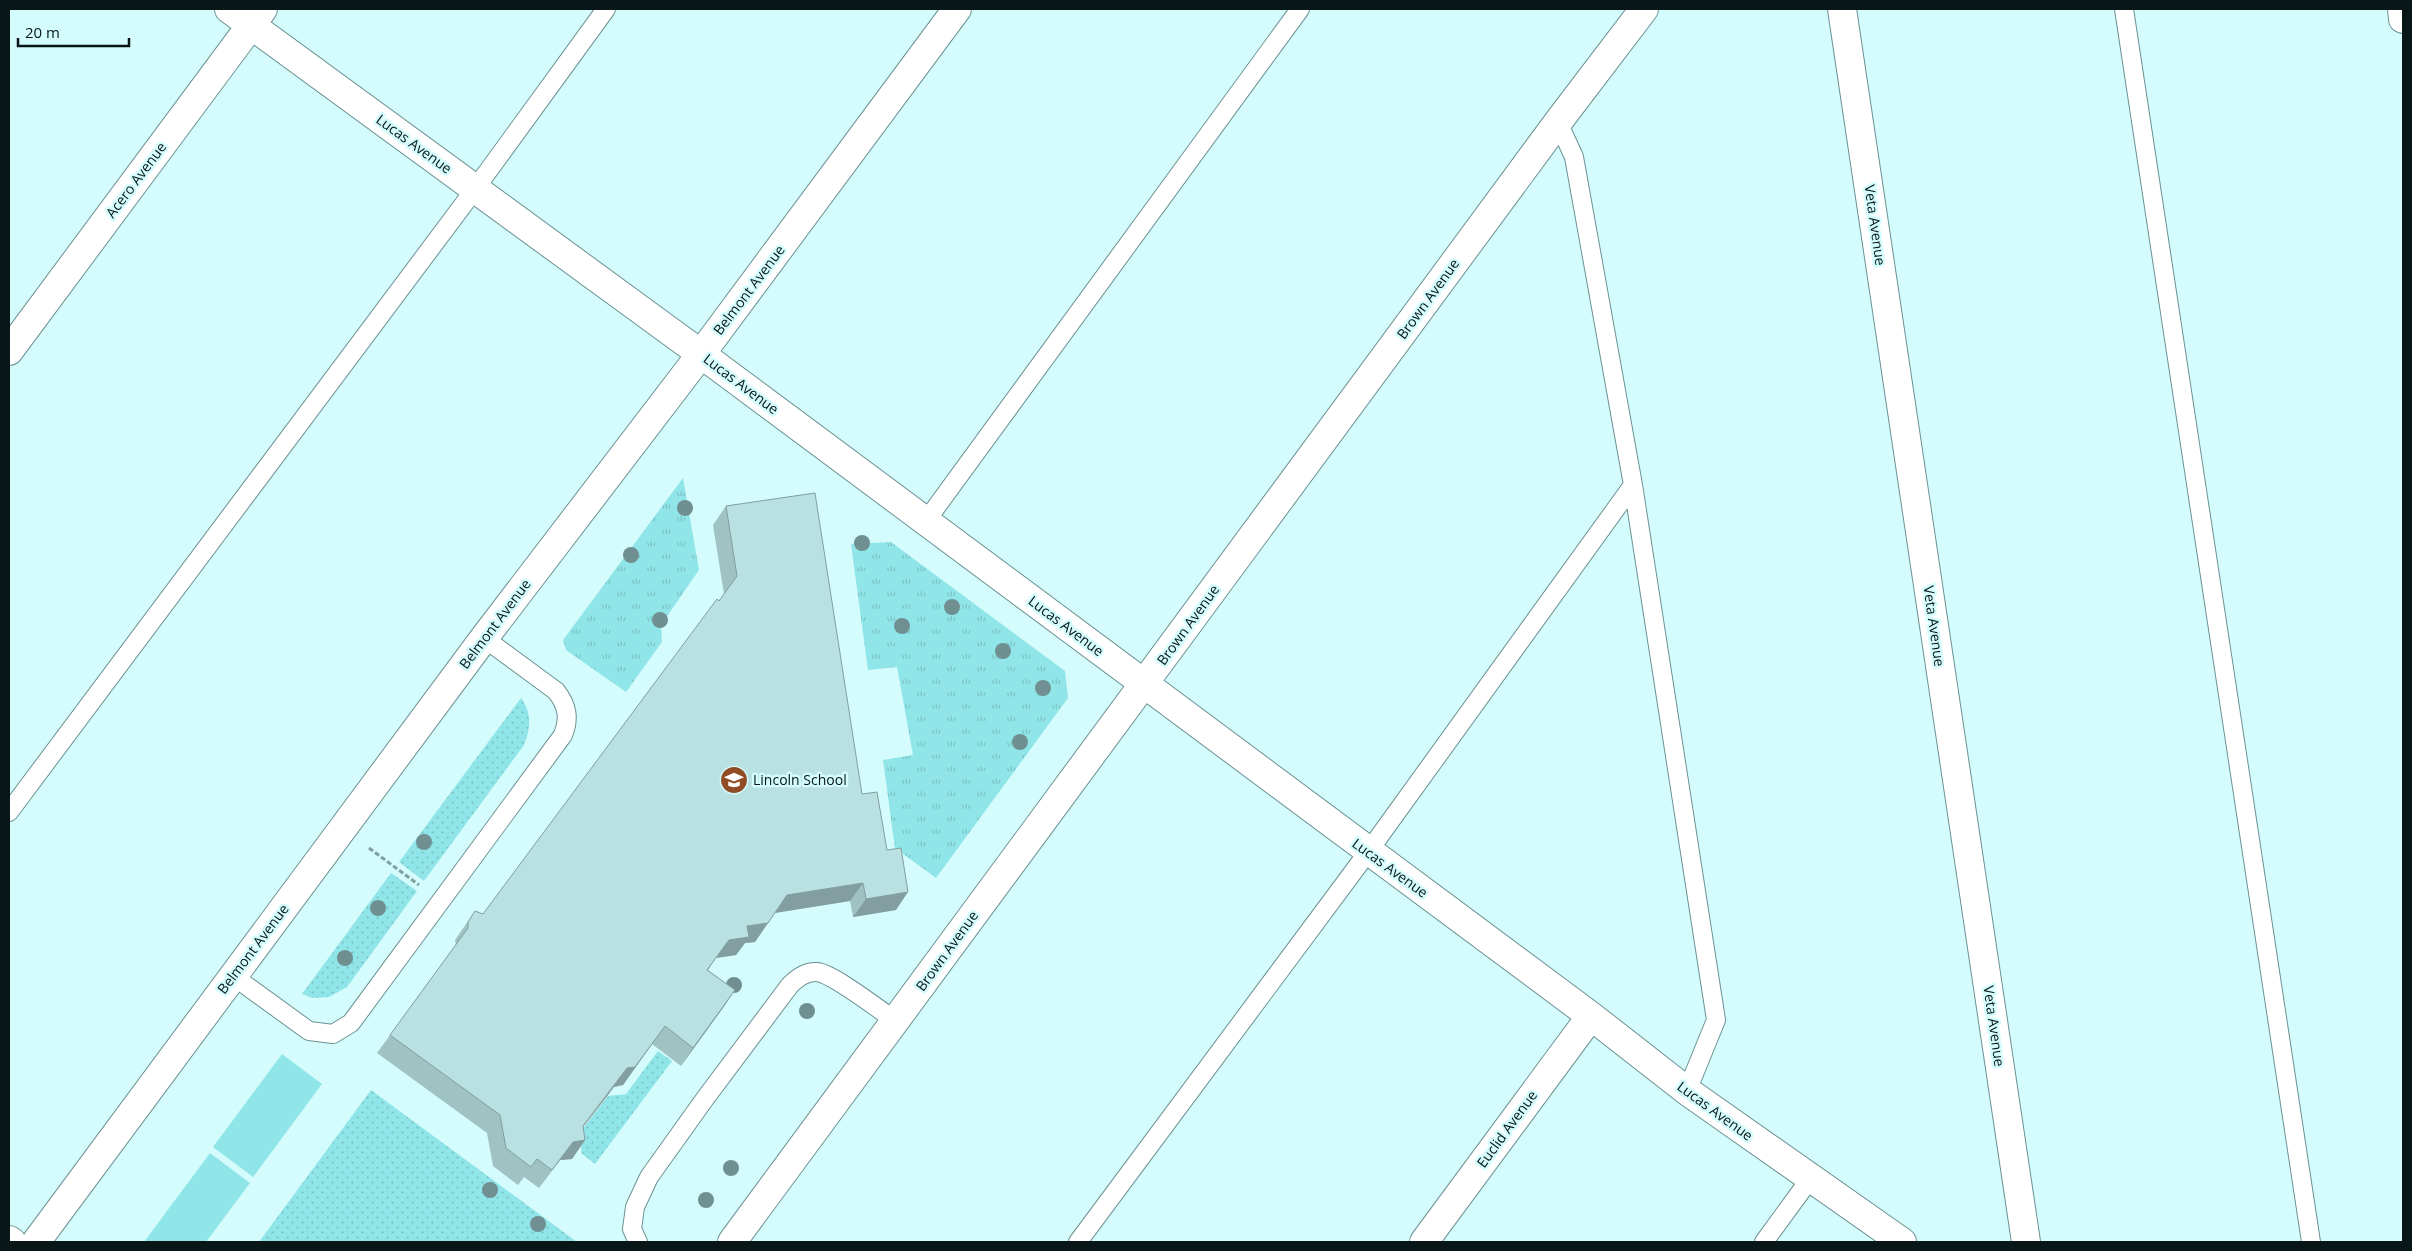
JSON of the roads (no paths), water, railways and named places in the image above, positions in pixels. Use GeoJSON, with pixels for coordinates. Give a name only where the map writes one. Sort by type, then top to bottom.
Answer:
{"type":"FeatureCollection","features":[{"type":"Feature","properties":{"kind":"street","name":"Lucas Avenue"},"geometry":{"type":"LineString","coordinates":[[230,9],[257,17],[475,189],[701,354],[1368,852],[1591,1016],[1687,1092],[1902,1242]]}},
{"type":"Feature","properties":{"kind":"street","name":"Belmont Avenue"},"geometry":{"type":"LineString","coordinates":[[36,1242],[484,638],[701,354],[957,9]]}},
{"type":"Feature","properties":{"kind":"street","name":"Brown Avenue"},"geometry":{"type":"LineString","coordinates":[[732,1242],[1558,122],[1644,9]]}},
{"type":"Feature","properties":{"kind":"street","name":"Veta Avenue"},"geometry":{"type":"LineString","coordinates":[[1842,9],[2026,1242]]}},
{"type":"Feature","properties":{"kind":"street"},"geometry":{"type":"LineString","coordinates":[[2402,9],[2403,19]]}},
{"type":"Feature","properties":{"kind":"street","name":"Acero Avenue"},"geometry":{"type":"LineString","coordinates":[[9,351],[257,17]]}},
{"type":"Feature","properties":{"kind":"street","name":"Euclid Avenue"},"geometry":{"type":"LineString","coordinates":[[1424,1242],[1591,1016]]}},
{"type":"Feature","properties":{"kind":"lane"},"geometry":{"type":"LineString","coordinates":[[9,812],[475,189],[606,9]]}},
{"type":"Feature","properties":{"kind":"lane"},"geometry":{"type":"LineString","coordinates":[[926,522],[1300,9]]}},
{"type":"Feature","properties":{"kind":"lane"},"geometry":{"type":"LineString","coordinates":[[2124,9],[2311,1242]]}},
{"type":"Feature","properties":{"kind":"lane"},"geometry":{"type":"LineString","coordinates":[[1558,122],[1574,157],[1633,485],[1716,1020],[1687,1092]]}},
{"type":"Feature","properties":{"kind":"lane"},"geometry":{"type":"LineString","coordinates":[[1078,1242],[1368,852],[1633,485]]}},
{"type":"Feature","properties":{"kind":"lane"},"geometry":{"type":"LineString","coordinates":[[233,976],[309,1031],[333,1034],[351,1023],[563,735],[568,724],[564,700],[556,690],[484,638]]}},
{"type":"Feature","properties":{"kind":"lane"},"geometry":{"type":"LineString","coordinates":[[638,1242],[632,1229],[635,1207],[650,1177],[704,1100],[790,985],[800,976],[816,972],[831,977],[896,1021]]}},
{"type":"Feature","properties":{"kind":"lane"},"geometry":{"type":"LineString","coordinates":[[1764,1242],[1810,1179]]}},
{"type":"Feature","properties":{"kind":"place","name":"Lincoln School"},"geometry":{"type":"Point","coordinates":[734,780]}}]}
